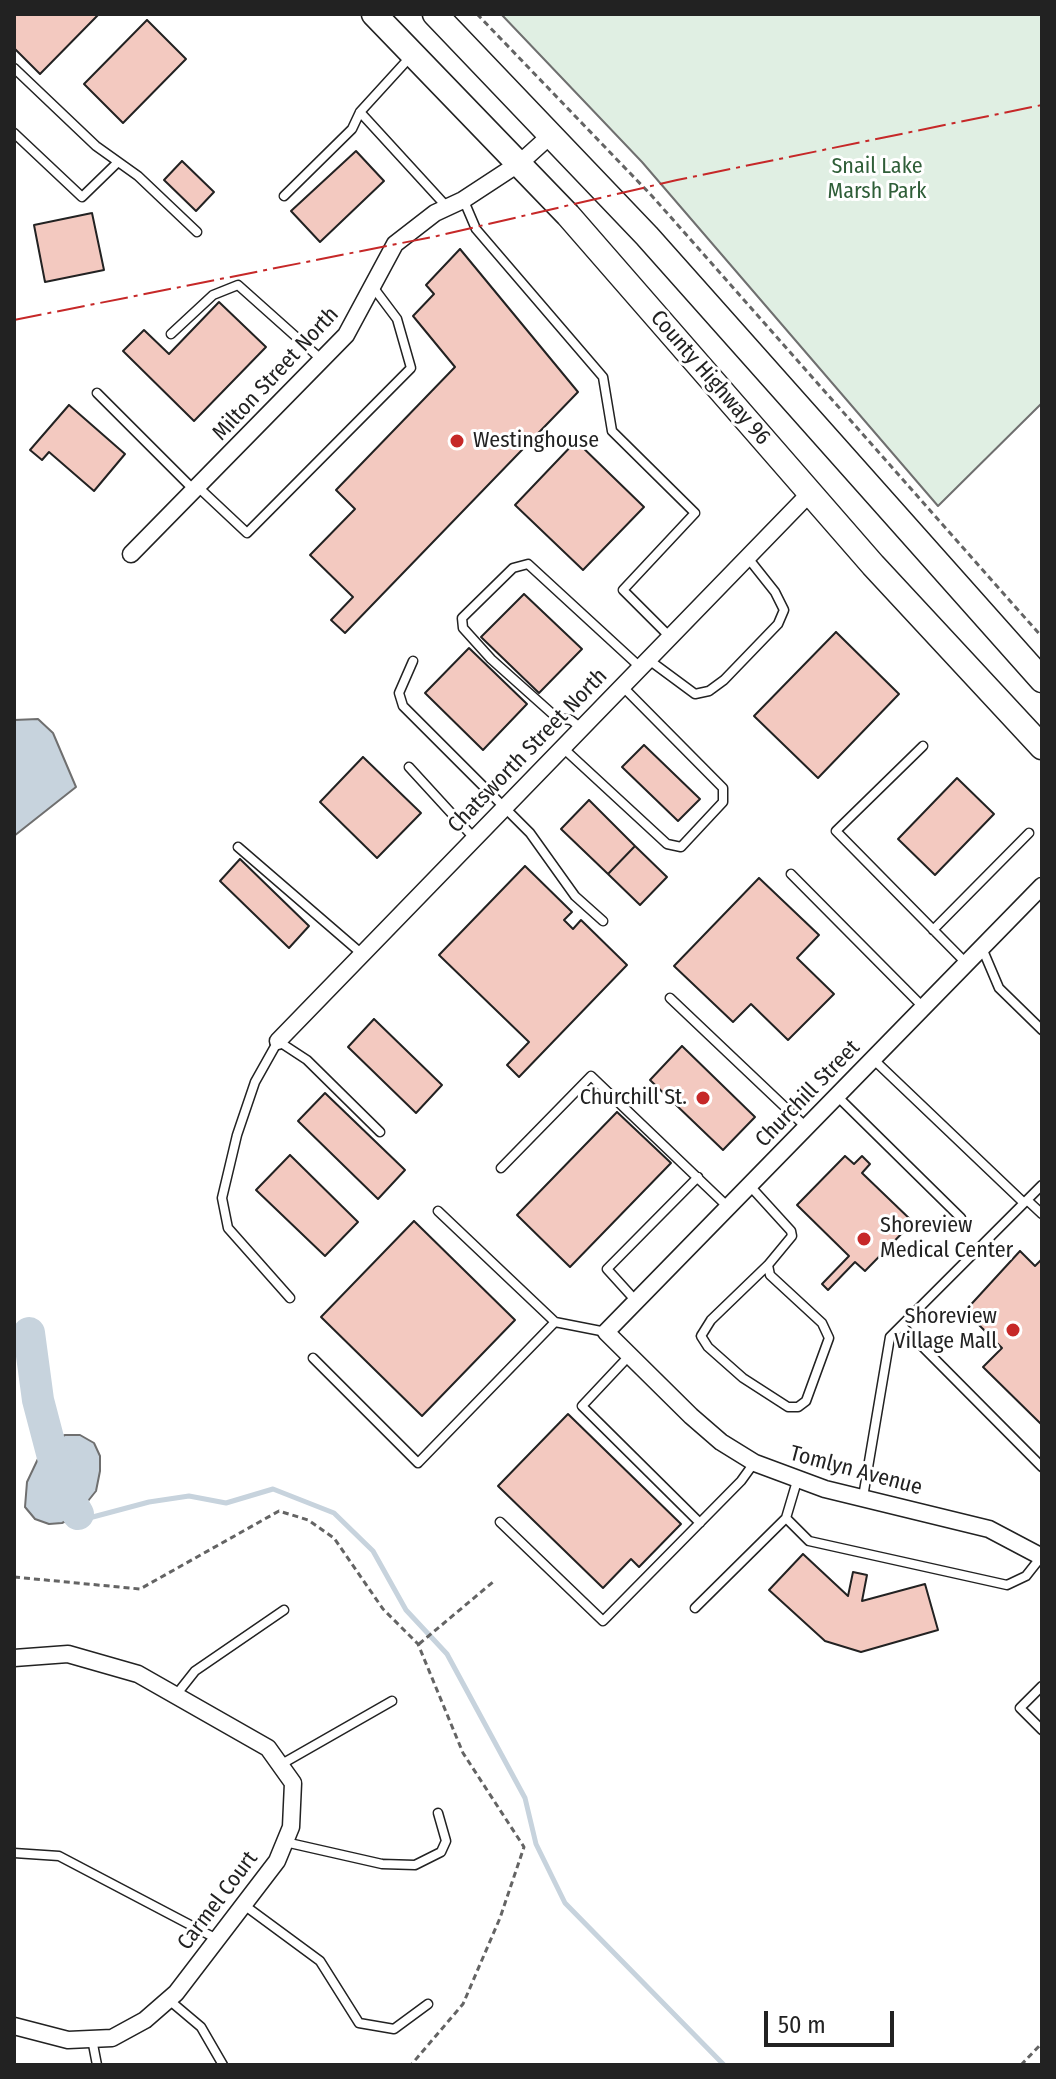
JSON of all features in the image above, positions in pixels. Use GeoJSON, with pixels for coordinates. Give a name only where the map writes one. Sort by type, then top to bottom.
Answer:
{"type":"FeatureCollection","features":[{"type":"Feature","properties":{"kind":"main road","name":"County Highway 96"},"geometry":{"type":"LineString","coordinates":[[374,14],[521,162],[810,493],[1042,747]]}},
{"type":"Feature","properties":{"kind":"main road"},"geometry":{"type":"LineString","coordinates":[[435,14],[553,133],[1042,680]]}},
{"type":"Feature","properties":{"kind":"street","name":"Milton Street North"},"geometry":{"type":"LineString","coordinates":[[131,554],[358,320],[395,244],[521,162],[553,133]]}},
{"type":"Feature","properties":{"kind":"street","name":"Chatsworth Street North"},"geometry":{"type":"LineString","coordinates":[[278,1041],[810,493]]}},
{"type":"Feature","properties":{"kind":"street","name":"Churchill Street"},"geometry":{"type":"LineString","coordinates":[[606,1332],[1042,886]]}},
{"type":"Feature","properties":{"kind":"street","name":"Tomlyn Avenue"},"geometry":{"type":"LineString","coordinates":[[606,1332],[701,1424],[755,1463],[797,1481],[989,1529],[1042,1557]]}},
{"type":"Feature","properties":{"kind":"street","name":"Carmel Court"},"geometry":{"type":"LineString","coordinates":[[14,1658],[68,1654],[138,1674],[268,1748],[293,1783],[291,1827],[277,1861],[168,1999],[145,2020],[112,2038],[92,2039],[68,2040],[14,2026]]}},
{"type":"Feature","properties":{"kind":"lane"},"geometry":{"type":"LineString","coordinates":[[284,196],[352,129],[360,112],[413,53]]}},
{"type":"Feature","properties":{"kind":"lane"},"geometry":{"type":"LineString","coordinates":[[14,68],[96,146],[197,232]]}},
{"type":"Feature","properties":{"kind":"lane"},"geometry":{"type":"LineString","coordinates":[[360,112],[456,204],[603,377],[612,431],[695,513],[623,590],[670,637]]}},
{"type":"Feature","properties":{"kind":"lane"},"geometry":{"type":"LineString","coordinates":[[14,133],[82,197],[118,162]]}},
{"type":"Feature","properties":{"kind":"lane"},"geometry":{"type":"LineString","coordinates":[[171,334],[213,295],[238,285],[322,360]]}},
{"type":"Feature","properties":{"kind":"lane"},"geometry":{"type":"LineString","coordinates":[[97,393],[247,533],[411,368],[397,319],[373,287]]}},
{"type":"Feature","properties":{"kind":"lane"},"geometry":{"type":"LineString","coordinates":[[581,728],[571,720],[557,718],[491,659],[463,628],[462,618],[513,568],[528,564],[644,663],[695,694],[709,691],[724,680],[778,624],[784,610],[775,592],[747,557]]}},
{"type":"Feature","properties":{"kind":"lane"},"geometry":{"type":"LineString","coordinates":[[413,661],[399,693],[403,706],[530,833],[575,896],[603,921]]}},
{"type":"Feature","properties":{"kind":"lane"},"geometry":{"type":"LineString","coordinates":[[562,748],[667,844],[681,847],[723,802],[723,788],[622,686]]}},
{"type":"Feature","properties":{"kind":"lane"},"geometry":{"type":"LineString","coordinates":[[923,746],[836,831],[966,964]]}},
{"type":"Feature","properties":{"kind":"lane"},"geometry":{"type":"LineString","coordinates":[[409,767],[474,838]]}},
{"type":"Feature","properties":{"kind":"lane"},"geometry":{"type":"LineString","coordinates":[[933,930],[1029,833]]}},
{"type":"Feature","properties":{"kind":"lane"},"geometry":{"type":"LineString","coordinates":[[238,847],[362,954]]}},
{"type":"Feature","properties":{"kind":"lane"},"geometry":{"type":"LineString","coordinates":[[791,874],[923,1007]]}},
{"type":"Feature","properties":{"kind":"lane"},"geometry":{"type":"LineString","coordinates":[[982,948],[999,988],[1042,1030]]}},
{"type":"Feature","properties":{"kind":"lane"},"geometry":{"type":"LineString","coordinates":[[670,998],[806,1127]]}},
{"type":"Feature","properties":{"kind":"lane"},"geometry":{"type":"LineString","coordinates":[[290,1298],[228,1228],[222,1198],[237,1135],[255,1082],[278,1041],[307,1060],[380,1132]]}},
{"type":"Feature","properties":{"kind":"lane"},"geometry":{"type":"LineString","coordinates":[[873,1059],[1042,1214]]}},
{"type":"Feature","properties":{"kind":"lane"},"geometry":{"type":"LineString","coordinates":[[501,1168],[591,1076],[728,1207]]}},
{"type":"Feature","properties":{"kind":"lane"},"geometry":{"type":"LineString","coordinates":[[837,1096],[961,1218]]}},
{"type":"Feature","properties":{"kind":"lane"},"geometry":{"type":"LineString","coordinates":[[636,1301],[607,1269],[698,1177]]}},
{"type":"Feature","properties":{"kind":"lane"},"geometry":{"type":"LineString","coordinates":[[863,1497],[890,1337],[1042,1185]]}},
{"type":"Feature","properties":{"kind":"lane"},"geometry":{"type":"LineString","coordinates":[[749,1186],[791,1231],[792,1236],[768,1265],[711,1320],[701,1336],[708,1347],[743,1378],[788,1407],[798,1407],[806,1401],[829,1338],[822,1323],[770,1275],[768,1265]]}},
{"type":"Feature","properties":{"kind":"lane"},"geometry":{"type":"LineString","coordinates":[[438,1211],[555,1322],[606,1332]]}},
{"type":"Feature","properties":{"kind":"lane"},"geometry":{"type":"LineString","coordinates":[[313,1358],[418,1463],[555,1322]]}},
{"type":"Feature","properties":{"kind":"lane"},"geometry":{"type":"LineString","coordinates":[[902,1326],[1042,1467]]}},
{"type":"Feature","properties":{"kind":"lane"},"geometry":{"type":"LineString","coordinates":[[630,1355],[582,1406],[700,1523]]}},
{"type":"Feature","properties":{"kind":"lane"},"geometry":{"type":"LineString","coordinates":[[500,1522],[603,1621],[755,1463]]}},
{"type":"Feature","properties":{"kind":"lane"},"geometry":{"type":"LineString","coordinates":[[695,1608],[786,1518],[797,1481]]}},
{"type":"Feature","properties":{"kind":"lane"},"geometry":{"type":"LineString","coordinates":[[786,1518],[809,1541],[1007,1585],[1026,1576],[1042,1557]]}},
{"type":"Feature","properties":{"kind":"lane"},"geometry":{"type":"LineString","coordinates":[[176,1696],[195,1671],[284,1610]]}},
{"type":"Feature","properties":{"kind":"lane"},"geometry":{"type":"LineString","coordinates":[[1042,1686],[1020,1708],[1042,1730]]}},
{"type":"Feature","properties":{"kind":"lane"},"geometry":{"type":"LineString","coordinates":[[280,1765],[392,1701]]}},
{"type":"Feature","properties":{"kind":"lane"},"geometry":{"type":"LineString","coordinates":[[285,1842],[382,1864],[415,1865],[441,1852],[446,1841],[438,1813]]}},
{"type":"Feature","properties":{"kind":"lane"},"geometry":{"type":"LineString","coordinates":[[14,1853],[59,1856],[217,1939]]}},
{"type":"Feature","properties":{"kind":"lane"},"geometry":{"type":"LineString","coordinates":[[243,1905],[320,1961],[359,2023],[394,2029],[428,2004]]}},
{"type":"Feature","properties":{"kind":"lane"},"geometry":{"type":"LineString","coordinates":[[168,1999],[201,2027],[223,2065]]}},
{"type":"Feature","properties":{"kind":"lane"},"geometry":{"type":"LineString","coordinates":[[92,2039],[97,2065]]}},
{"type":"Feature","properties":{"kind":"path"},"geometry":{"type":"LineString","coordinates":[[477,14],[652,196],[1042,637]]}},
{"type":"Feature","properties":{"kind":"path"},"geometry":{"type":"LineString","coordinates":[[418,1644],[493,1582]]}},
{"type":"Feature","properties":{"kind":"path"},"geometry":{"type":"LineString","coordinates":[[1021,2065],[1042,2043]]}},
{"type":"Feature","properties":{"kind":"green space","name":"Snail Lake Marsh Park"},"geometry":{"type":"Polygon","coordinates":[[[501,14],[1042,14],[1042,403],[938,506],[642,162],[501,14]]]}},
{"type":"Feature","properties":{"kind":"shaded area"},"geometry":{"type":"Polygon","coordinates":[[[38,719],[53,733],[76,787],[14,836],[14,720],[38,719]]]}},
{"type":"Feature","properties":{"kind":"shaded area"},"geometry":{"type":"Polygon","coordinates":[[[65,1435],[80,1435],[94,1443],[100,1456],[100,1471],[96,1491],[76,1516],[62,1523],[49,1524],[35,1519],[25,1507],[27,1482],[45,1444],[65,1435]]]}},
{"type":"Feature","properties":{"kind":"building"},"geometry":{"type":"Polygon","coordinates":[[[14,14],[99,14],[40,74],[14,48],[14,14]]]}},
{"type":"Feature","properties":{"kind":"building"},"geometry":{"type":"Polygon","coordinates":[[[147,20],[186,59],[123,123],[84,84],[147,20]]]}},
{"type":"Feature","properties":{"kind":"building"},"geometry":{"type":"Polygon","coordinates":[[[356,151],[384,181],[320,242],[291,211],[356,151]]]}},
{"type":"Feature","properties":{"kind":"building"},"geometry":{"type":"Polygon","coordinates":[[[182,161],[214,192],[196,211],[164,180],[182,161]]]}},
{"type":"Feature","properties":{"kind":"building"},"geometry":{"type":"Polygon","coordinates":[[[92,213],[104,270],[45,282],[34,225],[92,213]]]}},
{"type":"Feature","properties":{"kind":"building","name":"Westinghouse"},"geometry":{"type":"Polygon","coordinates":[[[460,249],[578,392],[345,633],[331,620],[353,597],[310,555],[355,509],[336,490],[455,367],[413,316],[434,294],[426,285],[460,249]]]}},
{"type":"Feature","properties":{"kind":"building"},"geometry":{"type":"Polygon","coordinates":[[[219,302],[266,347],[194,421],[123,351],[144,330],[169,354],[219,302]]]}},
{"type":"Feature","properties":{"kind":"building"},"geometry":{"type":"Polygon","coordinates":[[[69,405],[125,454],[94,491],[49,452],[42,460],[30,450],[69,405]]]}},
{"type":"Feature","properties":{"kind":"building"},"geometry":{"type":"Polygon","coordinates":[[[576,441],[644,507],[583,570],[515,505],[576,441]]]}},
{"type":"Feature","properties":{"kind":"building"},"geometry":{"type":"Polygon","coordinates":[[[524,594],[582,649],[539,693],[481,637],[524,594]]]}},
{"type":"Feature","properties":{"kind":"building"},"geometry":{"type":"Polygon","coordinates":[[[836,632],[899,694],[818,778],[754,716],[836,632]]]}},
{"type":"Feature","properties":{"kind":"building"},"geometry":{"type":"Polygon","coordinates":[[[469,648],[527,704],[483,750],[425,693],[469,648]]]}},
{"type":"Feature","properties":{"kind":"building"},"geometry":{"type":"Polygon","coordinates":[[[644,745],[700,799],[678,821],[622,767],[644,745]]]}},
{"type":"Feature","properties":{"kind":"building"},"geometry":{"type":"Polygon","coordinates":[[[363,757],[421,813],[377,858],[320,802],[363,757]]]}},
{"type":"Feature","properties":{"kind":"building"},"geometry":{"type":"Polygon","coordinates":[[[957,778],[994,814],[935,875],[898,839],[957,778]]]}},
{"type":"Feature","properties":{"kind":"building"},"geometry":{"type":"Polygon","coordinates":[[[589,800],[635,846],[608,874],[561,829],[589,800]]]}},
{"type":"Feature","properties":{"kind":"building"},"geometry":{"type":"Polygon","coordinates":[[[635,846],[667,877],[640,905],[608,874],[635,846]]]}},
{"type":"Feature","properties":{"kind":"building"},"geometry":{"type":"Polygon","coordinates":[[[240,859],[309,926],[289,948],[220,881],[240,859]]]}},
{"type":"Feature","properties":{"kind":"building"},"geometry":{"type":"Polygon","coordinates":[[[525,866],[572,912],[564,920],[573,929],[581,920],[627,965],[519,1077],[507,1065],[529,1042],[439,955],[525,866]]]}},
{"type":"Feature","properties":{"kind":"building"},"geometry":{"type":"Polygon","coordinates":[[[759,878],[819,935],[797,958],[834,994],[788,1040],[751,1004],[733,1022],[674,966],[759,878]]]}},
{"type":"Feature","properties":{"kind":"building"},"geometry":{"type":"Polygon","coordinates":[[[374,1019],[442,1085],[416,1113],[348,1047],[374,1019]]]}},
{"type":"Feature","properties":{"kind":"building","name":"Churchill St."},"geometry":{"type":"Polygon","coordinates":[[[682,1046],[755,1117],[723,1150],[650,1080],[682,1046]]]}},
{"type":"Feature","properties":{"kind":"building"},"geometry":{"type":"Polygon","coordinates":[[[325,1093],[405,1170],[378,1199],[298,1121],[325,1093]]]}},
{"type":"Feature","properties":{"kind":"building"},"geometry":{"type":"Polygon","coordinates":[[[617,1112],[671,1163],[570,1267],[517,1215],[617,1112]]]}},
{"type":"Feature","properties":{"kind":"building"},"geometry":{"type":"Polygon","coordinates":[[[290,1155],[358,1222],[325,1256],[256,1190],[290,1155]]]}},
{"type":"Feature","properties":{"kind":"building","name":"Shoreview Medical Center"},"geometry":{"type":"Polygon","coordinates":[[[845,1156],[854,1164],[862,1156],[870,1164],[862,1173],[913,1222],[865,1271],[855,1262],[828,1290],[822,1284],[849,1256],[797,1205],[845,1156]]]}},
{"type":"Feature","properties":{"kind":"building"},"geometry":{"type":"Polygon","coordinates":[[[414,1221],[515,1320],[422,1416],[321,1317],[414,1221]]]}},
{"type":"Feature","properties":{"kind":"building","name":"Shoreview Village Mall"},"geometry":{"type":"Polygon","coordinates":[[[1020,1251],[1035,1266],[1042,1259],[1042,1425],[983,1367],[1002,1348],[965,1311],[1020,1251]]]}},
{"type":"Feature","properties":{"kind":"building"},"geometry":{"type":"Polygon","coordinates":[[[568,1414],[681,1524],[639,1567],[631,1559],[603,1588],[498,1486],[568,1414]]]}},
{"type":"Feature","properties":{"kind":"building"},"geometry":{"type":"Polygon","coordinates":[[[803,1554],[848,1596],[853,1572],[867,1575],[862,1601],[925,1584],[938,1630],[861,1652],[825,1641],[769,1590],[803,1554]]]}},
{"type":"Feature","properties":{"kind":"waterway"},"geometry":{"type":"LineString","coordinates":[[29,1333],[38,1400],[59,1480],[78,1514]]}},
{"type":"Feature","properties":{"kind":"waterway"},"geometry":{"type":"LineString","coordinates":[[78,1514],[89,1518],[149,1502],[189,1496],[226,1503],[273,1489],[334,1513],[373,1551],[406,1610],[447,1654],[525,1798],[536,1844],[565,1903],[724,2065]]}},
{"type":"Feature","properties":{"kind":"power"},"geometry":{"type":"LineString","coordinates":[[14,320],[437,236],[677,180],[1042,105]]}},
{"type":"Feature","properties":{"kind":"place","name":"Westinghouse"},"geometry":{"type":"Point","coordinates":[457,441]}},
{"type":"Feature","properties":{"kind":"place","name":"Churchill St."},"geometry":{"type":"Point","coordinates":[703,1098]}},
{"type":"Feature","properties":{"kind":"place","name":"Shoreview Medical Center"},"geometry":{"type":"Point","coordinates":[864,1239]}},
{"type":"Feature","properties":{"kind":"place","name":"Shoreview Village Mall"},"geometry":{"type":"Point","coordinates":[1013,1330]}}]}
